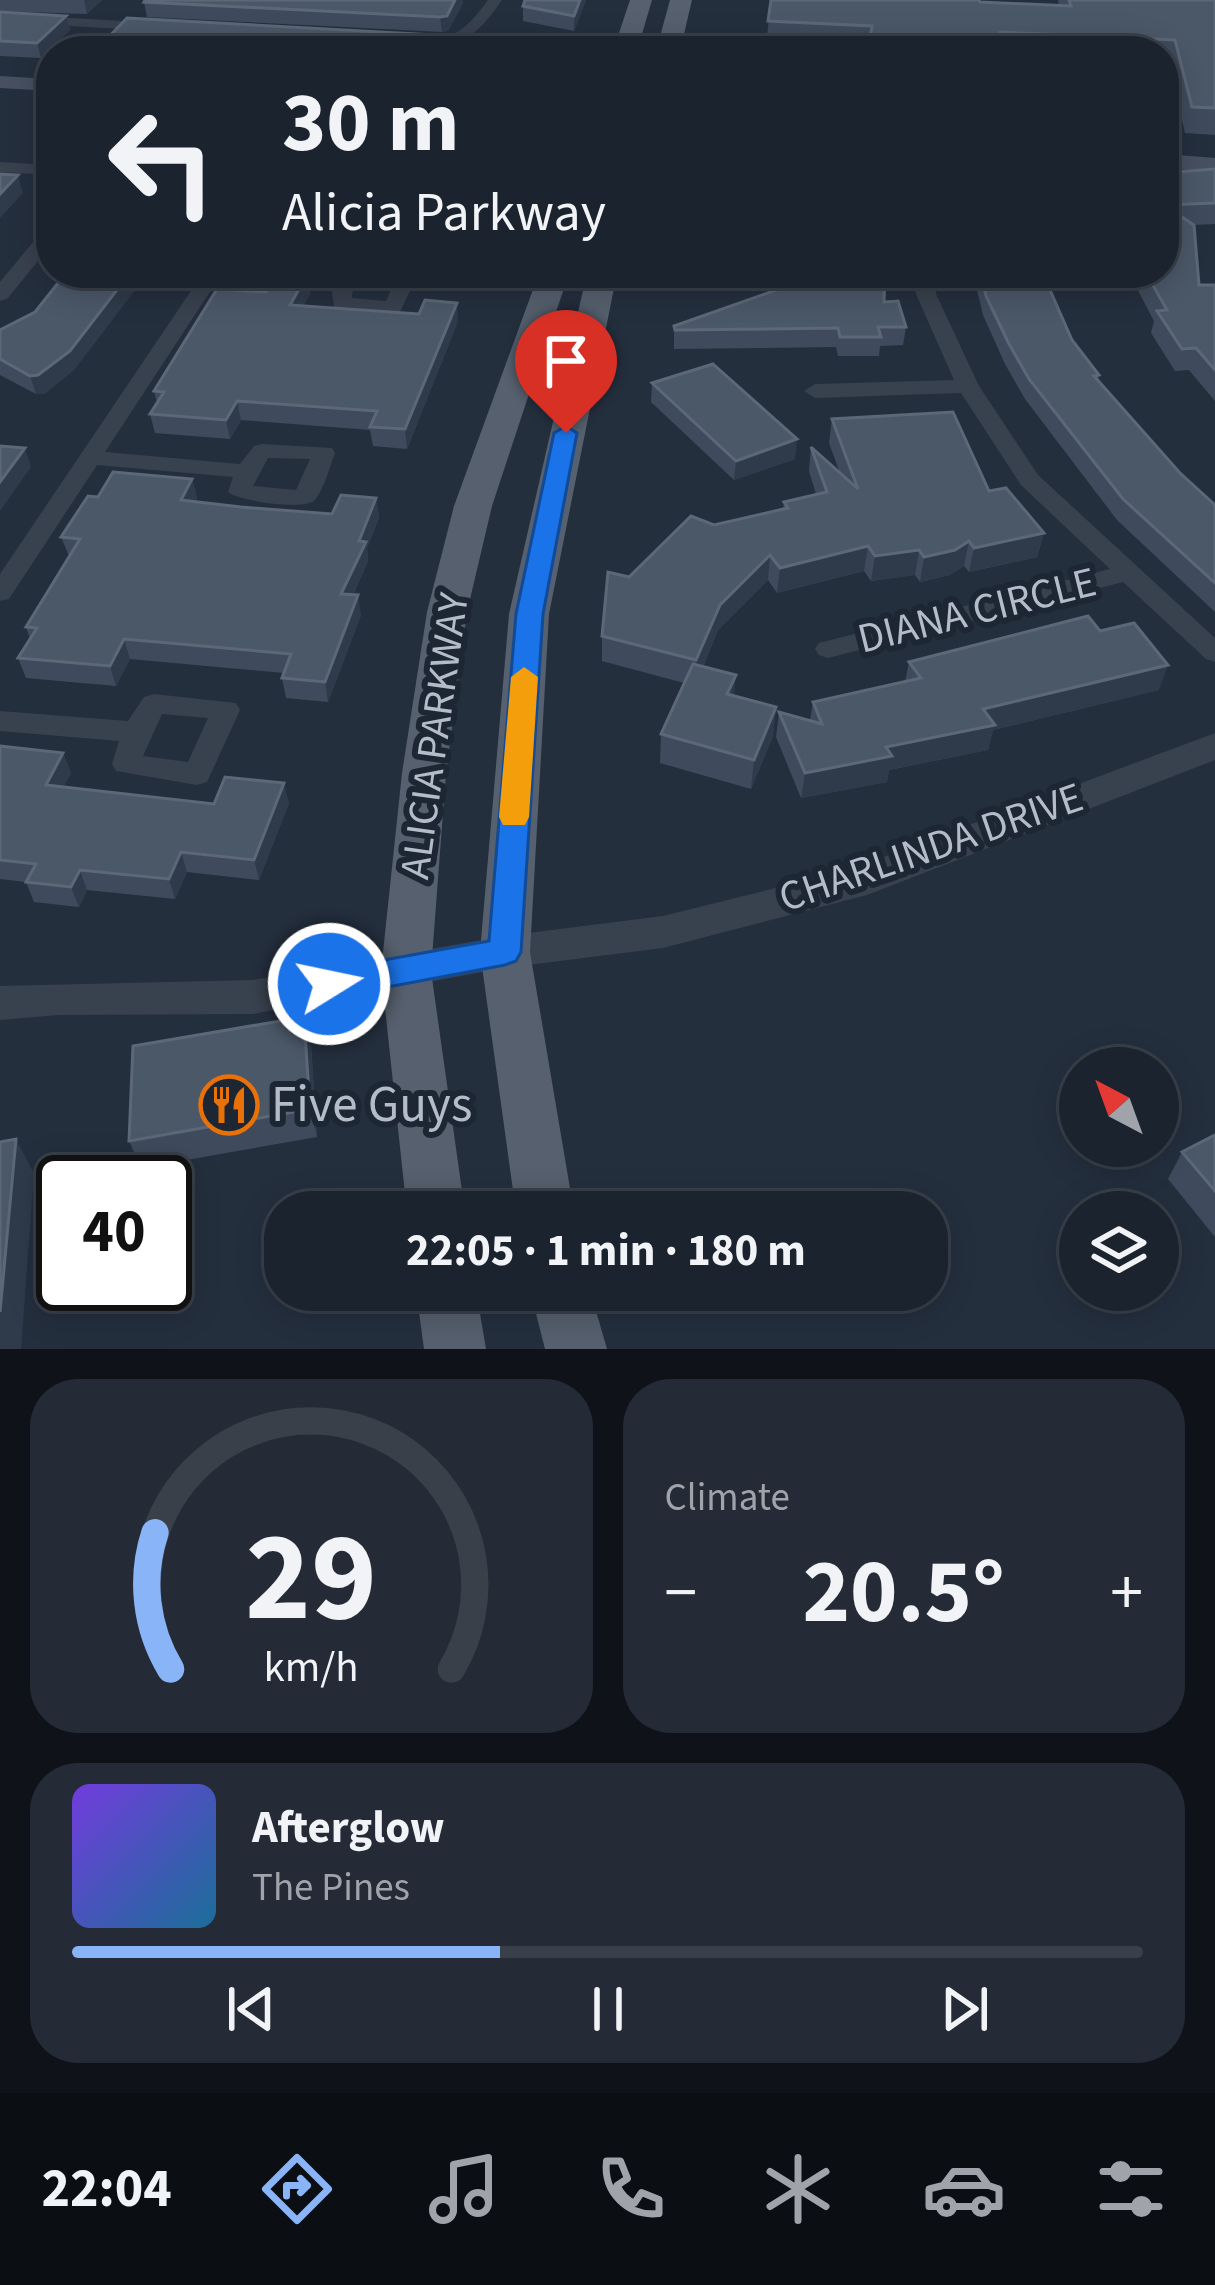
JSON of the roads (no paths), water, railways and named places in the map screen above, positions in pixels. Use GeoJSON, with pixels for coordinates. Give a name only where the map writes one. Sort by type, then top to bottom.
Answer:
{"type":"FeatureCollection","features":[{"type":"Feature","properties":{"kind":"main road"},"geometry":{"type":"LineString","coordinates":[[630,36],[641,0]]}},
{"type":"Feature","properties":{"kind":"main road"},"geometry":{"type":"LineString","coordinates":[[672,36],[681,0]]}},
{"type":"Feature","properties":{"kind":"main road"},"geometry":{"type":"LineString","coordinates":[[0,82],[36,85]]}},
{"type":"Feature","properties":{"kind":"main road"},"geometry":{"type":"LineString","coordinates":[[0,95],[36,97]]}},
{"type":"Feature","properties":{"kind":"main road"},"geometry":{"type":"LineString","coordinates":[[1179,150],[1215,153]]}},
{"type":"Feature","properties":{"kind":"main road"},"geometry":{"type":"LineString","coordinates":[[1179,162],[1215,165]]}},
{"type":"Feature","properties":{"kind":"main road","name":"ALICIA PARKWAY"},"geometry":{"type":"LineString","coordinates":[[433,1191],[406,971],[424,773],[447,612],[472,506],[549,288]]}},
{"type":"Feature","properties":{"kind":"main road","name":"ALICIA PARKWAY"},"geometry":{"type":"LineString","coordinates":[[541,1191],[505,952],[530,614],[599,288]]}},
{"type":"Feature","properties":{"kind":"main road"},"geometry":{"type":"LineString","coordinates":[[449,1311],[454,1349]]}},
{"type":"Feature","properties":{"kind":"main road"},"geometry":{"type":"LineString","coordinates":[[566,1311],[576,1349]]}},
{"type":"Feature","properties":{"kind":"street"},"geometry":{"type":"LineString","coordinates":[[468,36],[477,30],[495,0]]}},
{"type":"Feature","properties":{"kind":"street"},"geometry":{"type":"LineString","coordinates":[[0,18],[181,28]]}},
{"type":"Feature","properties":{"kind":"street"},"geometry":{"type":"LineString","coordinates":[[0,167],[36,169]]}},
{"type":"Feature","properties":{"kind":"street"},"geometry":{"type":"LineString","coordinates":[[0,296],[36,252]]}},
{"type":"Feature","properties":{"kind":"street"},"geometry":{"type":"LineString","coordinates":[[0,593],[12,554],[92,458],[203,288]]}},
{"type":"Feature","properties":{"kind":"street"},"geometry":{"type":"LineString","coordinates":[[925,288],[968,386],[1029,480],[1215,653]]}},
{"type":"Feature","properties":{"kind":"street"},"geometry":{"type":"LineString","coordinates":[[815,391],[968,386]]}},
{"type":"Feature","properties":{"kind":"street"},"geometry":{"type":"LineString","coordinates":[[92,458],[246,471]]}},
{"type":"Feature","properties":{"kind":"street","name":"DIANA CIRCLE"},"geometry":{"type":"LineString","coordinates":[[828,650],[1126,573]]}},
{"type":"Feature","properties":{"kind":"street"},"geometry":{"type":"LineString","coordinates":[[0,721],[136,732]]}},
{"type":"Feature","properties":{"kind":"street","name":"CHARLINDA DRIVE"},"geometry":{"type":"LineString","coordinates":[[0,1004],[58,998],[253,998],[505,952],[663,932],[854,884],[1215,746]]}},
{"type":"Feature","properties":{"kind":"place","name":"Five Guys"},"geometry":{"type":"Point","coordinates":[229,1105]}}]}
